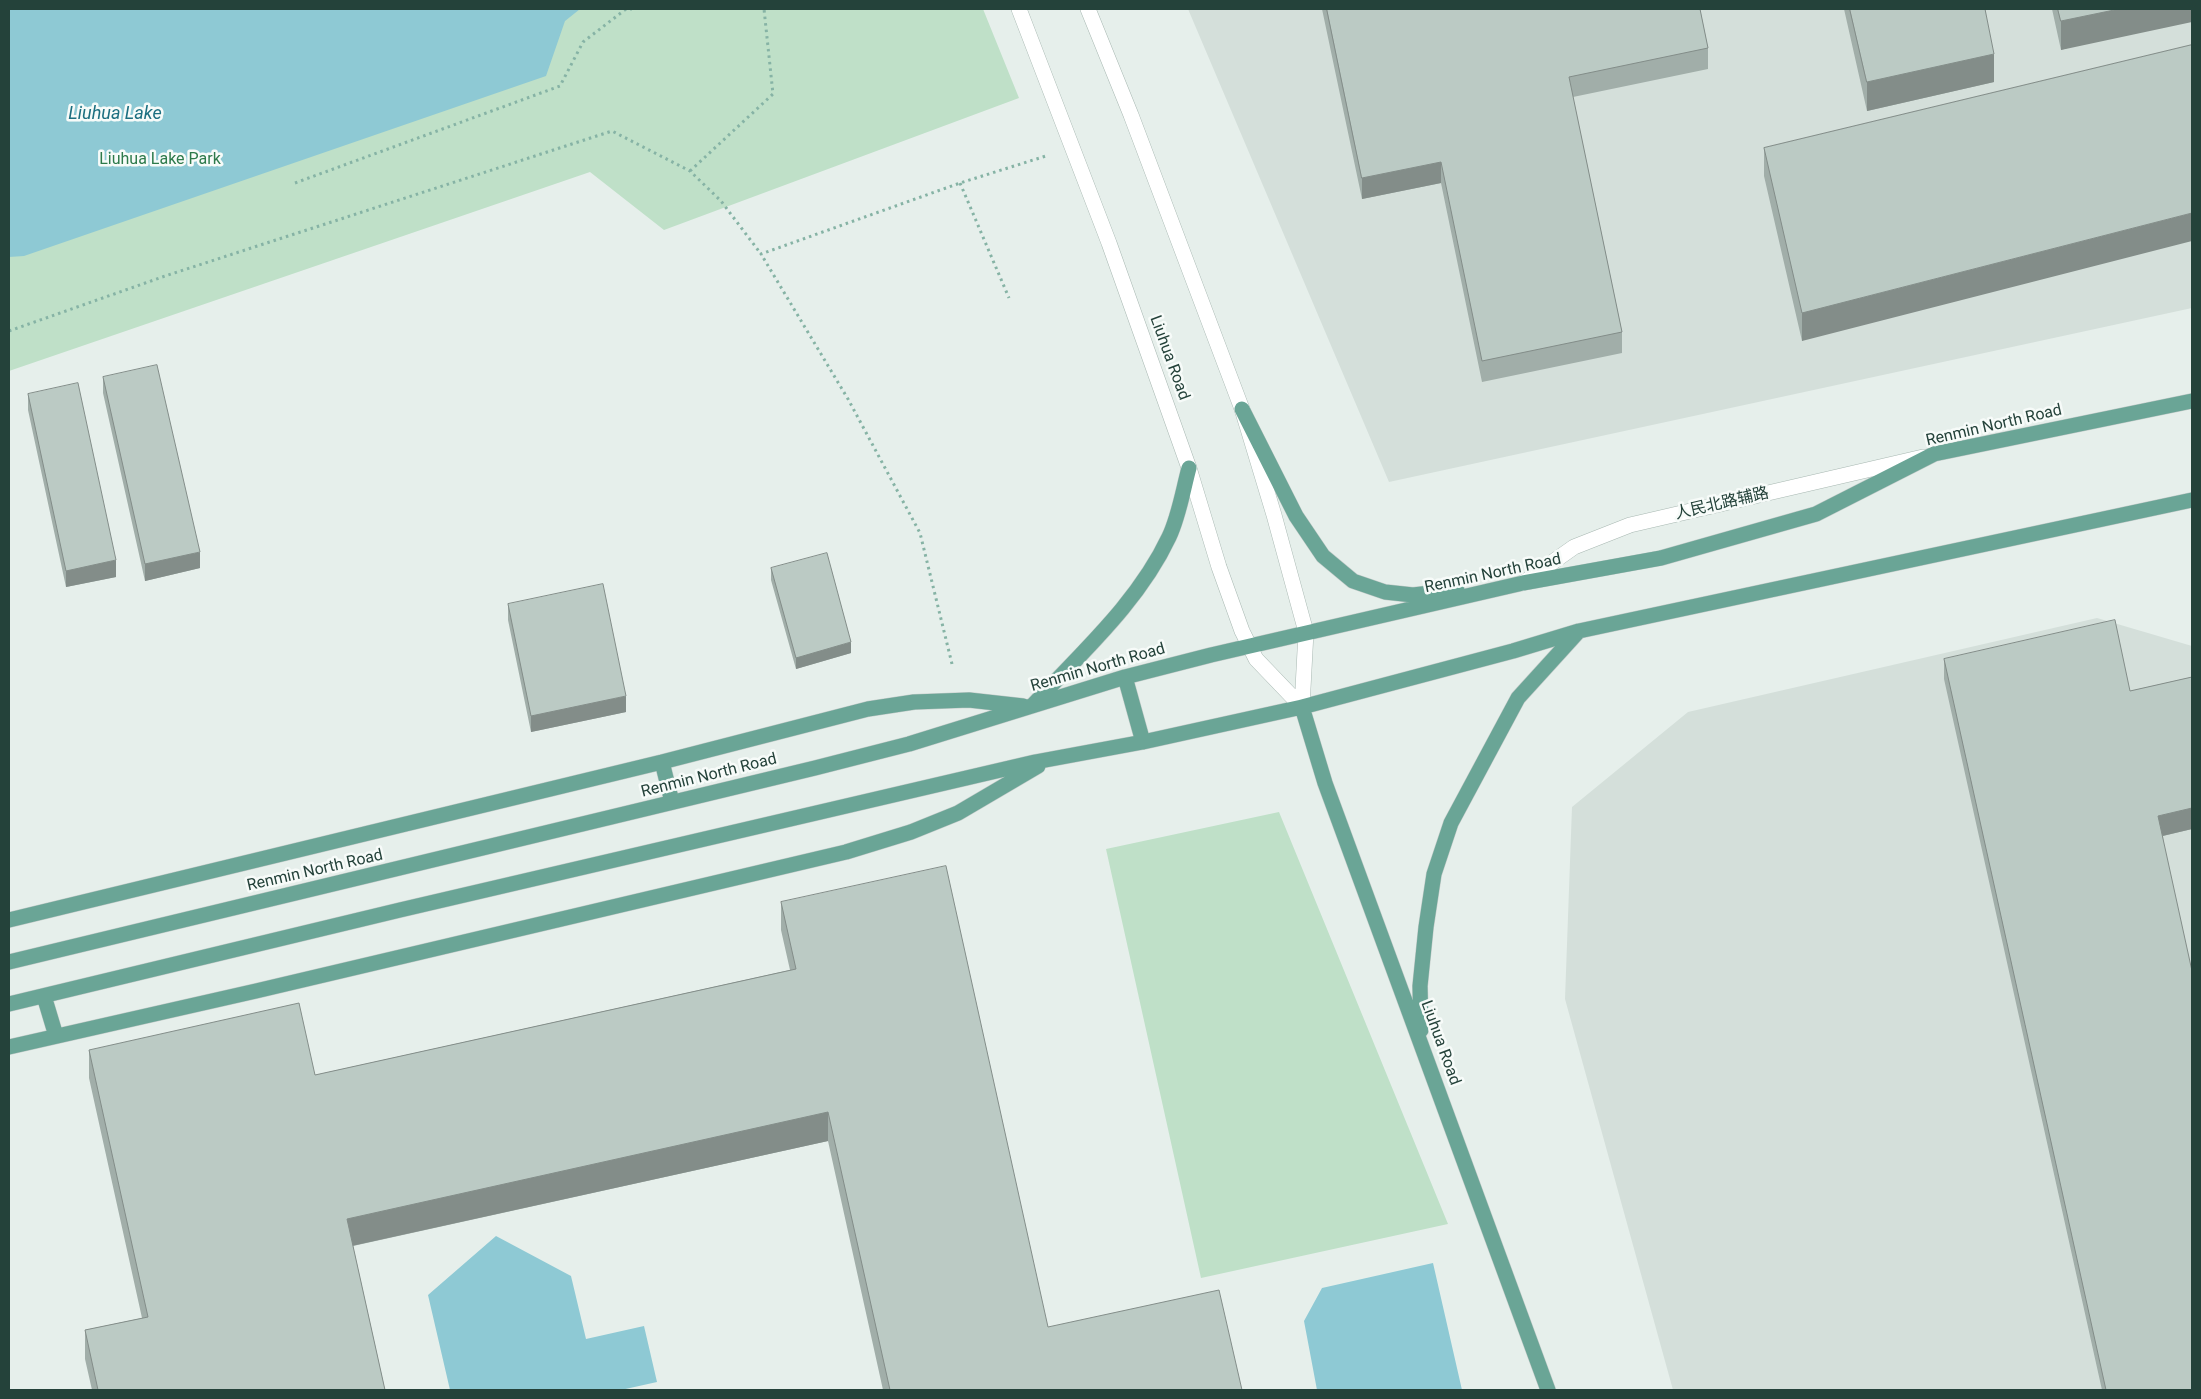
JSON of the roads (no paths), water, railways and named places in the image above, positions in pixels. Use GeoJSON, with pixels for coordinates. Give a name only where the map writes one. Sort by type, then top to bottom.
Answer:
{"type":"FeatureCollection","features":[{"type":"Feature","properties":{"kind":"main road","name":"Renmin North Road"},"geometry":{"type":"LineString","coordinates":[[9,962],[909,744],[1126,677],[1306,632],[1523,583],[1661,558],[1816,514],[1934,454],[2192,401]]}},
{"type":"Feature","properties":{"kind":"main road"},"geometry":{"type":"LineString","coordinates":[[1242,409],[1296,516],[1323,556],[1353,581],[1385,592],[1413,595],[1523,583]]}},
{"type":"Feature","properties":{"kind":"main road"},"geometry":{"type":"LineString","coordinates":[[9,920],[878,708],[914,702],[969,700],[1032,706],[1122,609],[1144,582],[1170,536],[1189,468]]}},
{"type":"Feature","properties":{"kind":"main road"},"geometry":{"type":"LineString","coordinates":[[9,1004],[400,910],[1050,760],[1142,742],[1302,706],[1513,651],[1579,631],[2192,500]]}},
{"type":"Feature","properties":{"kind":"main road"},"geometry":{"type":"LineString","coordinates":[[1421,1041],[1420,986],[1426,927],[1434,874],[1452,823],[1518,698],[1579,631]]}},
{"type":"Feature","properties":{"kind":"main road"},"geometry":{"type":"LineString","coordinates":[[1126,677],[1142,742]]}},
{"type":"Feature","properties":{"kind":"main road","name":"Liuhua Road"},"geometry":{"type":"LineString","coordinates":[[1302,706],[1325,784],[1548,1390]]}},
{"type":"Feature","properties":{"kind":"main road"},"geometry":{"type":"LineString","coordinates":[[9,1047],[256,991],[846,852],[911,832],[958,814],[1050,760]]}},
{"type":"Feature","properties":{"kind":"main road"},"geometry":{"type":"LineString","coordinates":[[662,762],[672,802]]}},
{"type":"Feature","properties":{"kind":"main road"},"geometry":{"type":"LineString","coordinates":[[44,996],[56,1036]]}},
{"type":"Feature","properties":{"kind":"street","name":"Liuhua Road"},"geometry":{"type":"LineString","coordinates":[[1019,9],[1072,147],[1189,468],[1219,567],[1249,646],[1256,659],[1302,706]]}},
{"type":"Feature","properties":{"kind":"street","name":"Liuhua Road"},"geometry":{"type":"LineString","coordinates":[[1088,9],[1131,115],[1242,409],[1277,524],[1306,632],[1302,706]]}},
{"type":"Feature","properties":{"kind":"street","name":"人民北路辅路"},"geometry":{"type":"LineString","coordinates":[[1523,583],[1574,547],[1630,525],[1934,454]]}},
{"type":"Feature","properties":{"kind":"water","name":"Liuhua Lake"},"geometry":{"type":"Polygon","coordinates":[[[9,9],[580,9],[565,21],[546,76],[24,256],[9,257],[9,9]]]}},
{"type":"Feature","properties":{"kind":"water"},"geometry":{"type":"Polygon","coordinates":[[[496,1236],[571,1276],[586,1339],[644,1326],[657,1382],[621,1390],[450,1390],[428,1295],[496,1236]]]}},
{"type":"Feature","properties":{"kind":"water"},"geometry":{"type":"Polygon","coordinates":[[[1433,1263],[1462,1390],[1317,1390],[1304,1321],[1322,1288],[1433,1263]]]}},
{"type":"Feature","properties":{"kind":"park label","name":"Liuhua Lake Park"},"geometry":{"type":"Point","coordinates":[160,160]}}]}
